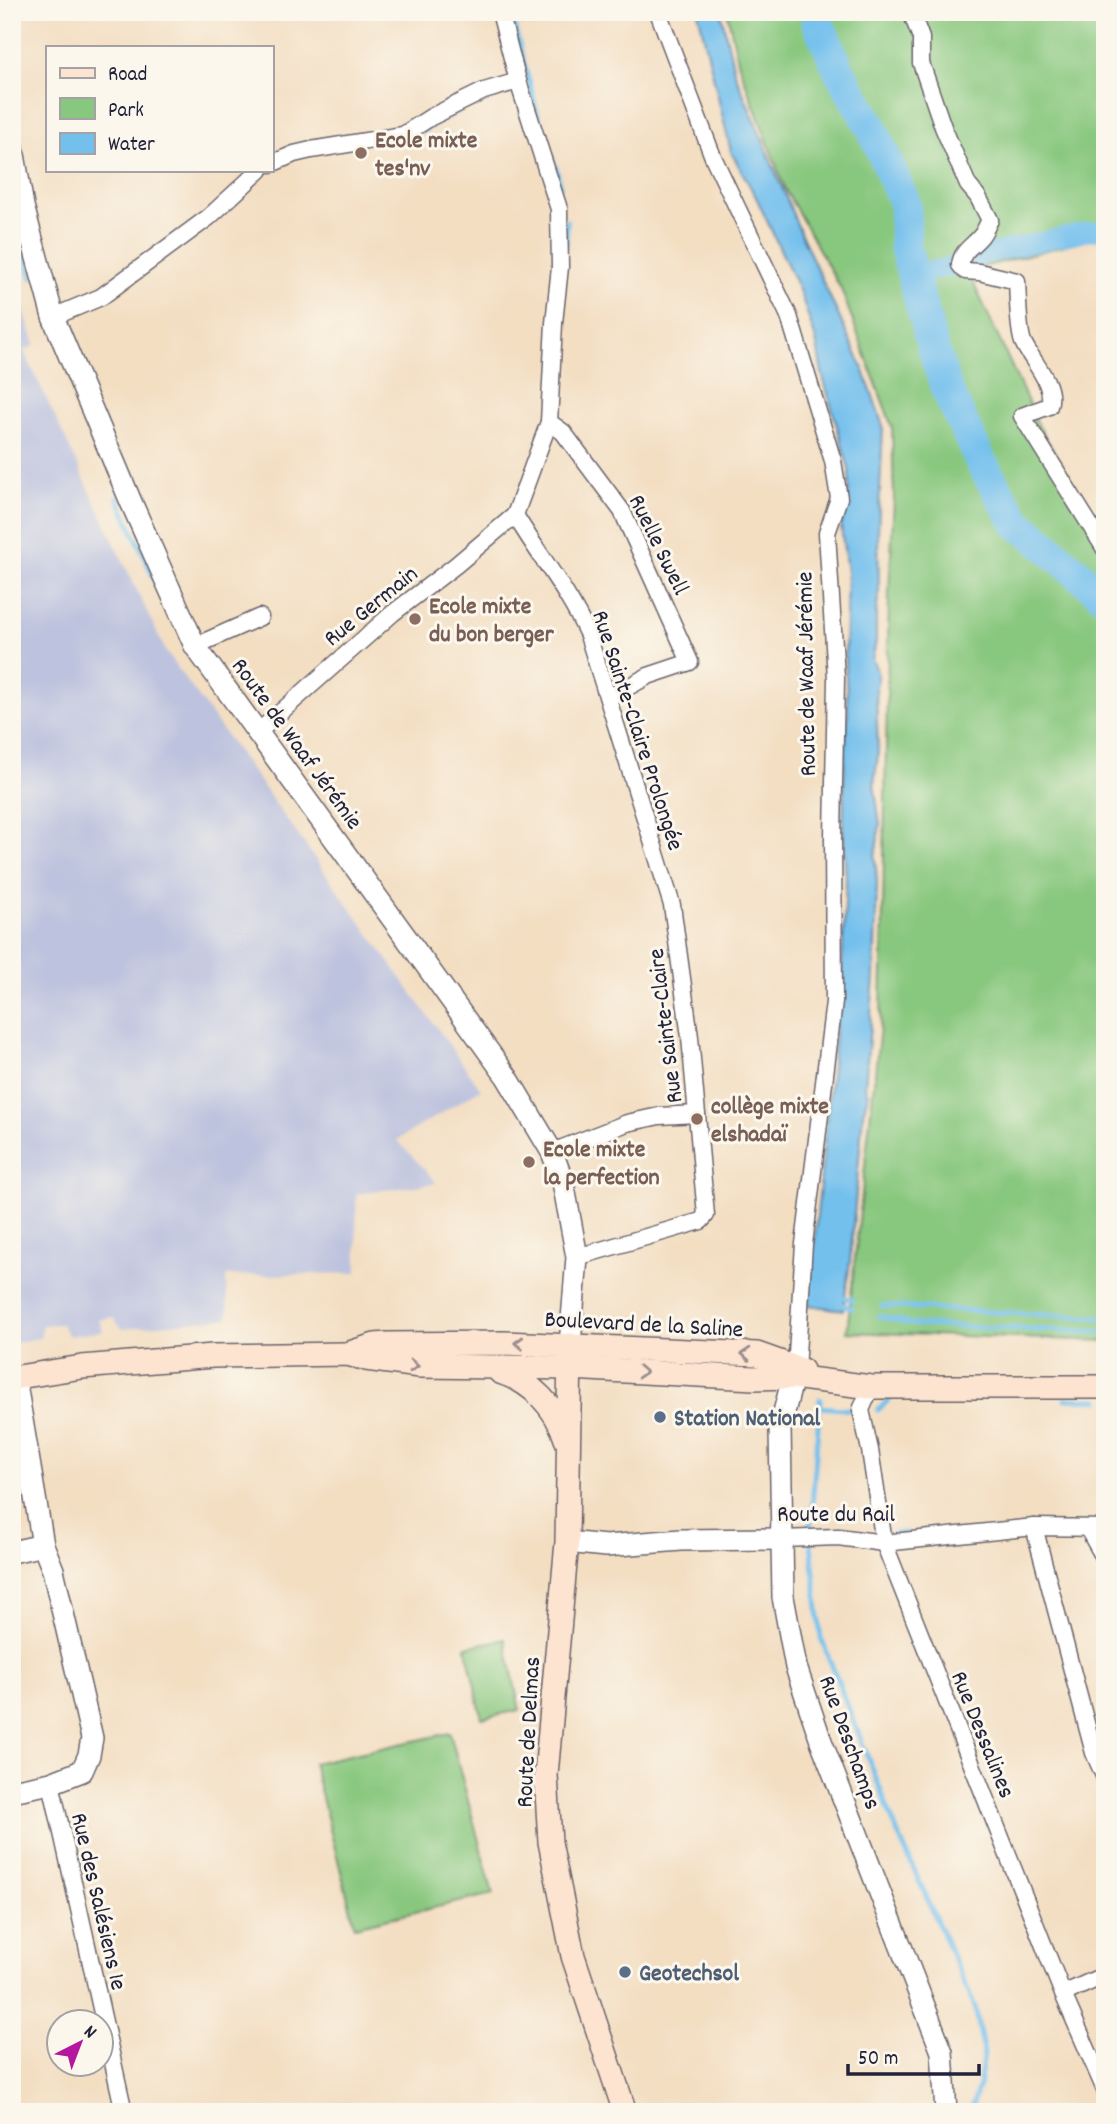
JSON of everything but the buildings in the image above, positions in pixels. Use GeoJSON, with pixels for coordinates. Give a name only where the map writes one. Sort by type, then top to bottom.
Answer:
{"type":"FeatureCollection","features":[{"type":"Feature","properties":{"kind":"main road","name":"Boulevard de la Saline"},"geometry":{"type":"LineString","coordinates":[[347,1354],[387,1344],[570,1345],[757,1354],[795,1373],[872,1387],[1105,1387]]}},
{"type":"Feature","properties":{"kind":"main road","name":"Route de Delmas"},"geometry":{"type":"LineString","coordinates":[[570,1345],[567,1542],[546,1775],[550,1842],[573,1956],[625,2112]]}},
{"type":"Feature","properties":{"kind":"main road","name":"Boulevard de la Saline"},"geometry":{"type":"LineString","coordinates":[[14,1378],[82,1367],[213,1356],[347,1354],[411,1366],[570,1368],[754,1378],[795,1373],[1105,1381]]}},
{"type":"Feature","properties":{"kind":"main road"},"geometry":{"type":"LineString","coordinates":[[487,1368],[519,1380],[539,1395],[555,1414],[568,1446]]}},
{"type":"Feature","properties":{"kind":"street"},"geometry":{"type":"LineString","coordinates":[[500,12],[518,81],[559,209],[560,267],[549,422],[515,515]]}},
{"type":"Feature","properties":{"kind":"street","name":"Route de Waaf Jérémie"},"geometry":{"type":"LineString","coordinates":[[657,12],[713,157],[789,316],[833,461],[839,498],[827,533],[836,678],[834,1002],[804,1244],[795,1373]]}},
{"type":"Feature","properties":{"kind":"street"},"geometry":{"type":"LineString","coordinates":[[911,12],[921,38],[921,63],[943,127],[968,185],[990,220],[979,239],[967,248],[961,257],[960,265],[965,271],[1017,281],[1022,339],[1034,364],[1048,383],[1052,397],[1049,406],[1022,416],[1105,549]]}},
{"type":"Feature","properties":{"kind":"street"},"geometry":{"type":"LineString","coordinates":[[273,163],[311,150],[403,135],[431,117],[484,90],[518,81]]}},
{"type":"Feature","properties":{"kind":"street","name":"Route de Waaf Jérémie"},"geometry":{"type":"LineString","coordinates":[[12,144],[23,206],[53,317],[195,646],[507,1076],[552,1152],[563,1182],[577,1257],[570,1345]]}},
{"type":"Feature","properties":{"kind":"street"},"geometry":{"type":"LineString","coordinates":[[53,317],[101,297],[209,217],[258,172]]}},
{"type":"Feature","properties":{"kind":"street","name":"Ruelle Swell"},"geometry":{"type":"LineString","coordinates":[[549,422],[564,432],[622,511],[690,662],[648,676],[608,698]]}},
{"type":"Feature","properties":{"kind":"street","name":"Rue Sainte-Claire Prolongée"},"geometry":{"type":"LineString","coordinates":[[515,515],[576,608],[588,635],[672,905]]}},
{"type":"Feature","properties":{"kind":"street","name":"Rue Germain"},"geometry":{"type":"LineString","coordinates":[[257,733],[393,613],[515,515]]}},
{"type":"Feature","properties":{"kind":"street"},"geometry":{"type":"LineString","coordinates":[[195,646],[260,617]]}},
{"type":"Feature","properties":{"kind":"street","name":"Rue Sainte-Claire"},"geometry":{"type":"LineString","coordinates":[[577,1257],[701,1221],[706,1215],[690,1037],[672,905]]}},
{"type":"Feature","properties":{"kind":"street"},"geometry":{"type":"LineString","coordinates":[[552,1152],[626,1124],[659,1116],[697,1114]]}},
{"type":"Feature","properties":{"kind":"street","name":"Rue Deschamps"},"geometry":{"type":"LineString","coordinates":[[795,1373],[780,1428],[792,1539],[783,1597],[796,1668],[835,1778],[942,2052],[946,2112]]}},
{"type":"Feature","properties":{"kind":"street"},"geometry":{"type":"LineString","coordinates":[[12,1791],[51,1783],[82,1770],[89,1755],[92,1738],[53,1570],[43,1545],[14,1378]]}},
{"type":"Feature","properties":{"kind":"street","name":"Rue Dessalines"},"geometry":{"type":"LineString","coordinates":[[872,1387],[861,1410],[884,1542],[1063,1994],[1105,2090]]}},
{"type":"Feature","properties":{"kind":"street"},"geometry":{"type":"LineString","coordinates":[[1034,1527],[1094,1753],[1105,1778]]}},
{"type":"Feature","properties":{"kind":"street","name":"Route du Rail"},"geometry":{"type":"LineString","coordinates":[[567,1542],[607,1546],[681,1540],[838,1537],[884,1542],[1034,1527],[1097,1529]]}},
{"type":"Feature","properties":{"kind":"street"},"geometry":{"type":"LineString","coordinates":[[1097,1529],[1105,1559]]}},
{"type":"Feature","properties":{"kind":"street"},"geometry":{"type":"LineString","coordinates":[[12,1552],[43,1545]]}},
{"type":"Feature","properties":{"kind":"street","name":"Rue des Salésiens 1e"},"geometry":{"type":"LineString","coordinates":[[51,1783],[124,2112]]}},
{"type":"Feature","properties":{"kind":"street"},"geometry":{"type":"LineString","coordinates":[[1063,1994],[1105,1975]]}},
{"type":"Feature","properties":{"kind":"shaded area"},"geometry":{"type":"Polygon","coordinates":[[[12,272],[35,345],[24,351],[166,652],[481,1089],[397,1140],[437,1183],[356,1194],[357,1273],[226,1276],[228,1318],[122,1329],[113,1317],[99,1320],[103,1331],[69,1336],[61,1324],[43,1325],[40,1338],[12,1343],[12,272]]]}},
{"type":"Feature","properties":{"kind":"green space"},"geometry":{"type":"Polygon","coordinates":[[[727,12],[1105,12],[1105,238],[1084,240],[968,271],[1039,426],[1105,539],[1105,1341],[847,1332],[881,1018],[889,591],[894,499],[892,427],[841,289],[785,189],[739,65],[727,12]]]}},
{"type":"Feature","properties":{"kind":"green space"},"geometry":{"type":"Polygon","coordinates":[[[505,1639],[520,1710],[482,1718],[466,1647],[505,1639]]]}},
{"type":"Feature","properties":{"kind":"green space"},"geometry":{"type":"Polygon","coordinates":[[[450,1733],[493,1894],[355,1926],[313,1763],[450,1733]]]}},
{"type":"Feature","properties":{"kind":"water"},"geometry":{"type":"Polygon","coordinates":[[[698,12],[721,12],[734,71],[801,234],[864,371],[883,426],[878,533],[879,592],[876,642],[872,660],[878,676],[878,755],[874,784],[880,824],[875,857],[877,881],[874,978],[865,1086],[868,1095],[863,1113],[850,1262],[843,1310],[808,1305],[842,965],[846,881],[843,827],[848,713],[845,660],[847,572],[841,527],[849,490],[849,469],[822,373],[816,340],[800,292],[756,197],[731,152],[698,12]]]}},
{"type":"Feature","properties":{"kind":"waterway"},"geometry":{"type":"LineString","coordinates":[[508,12],[541,127]]}},
{"type":"Feature","properties":{"kind":"waterway"},"geometry":{"type":"LineString","coordinates":[[816,12],[817,21],[840,72],[871,126],[905,204],[905,246],[932,345],[947,390],[983,466],[1018,524],[1105,597]]}},
{"type":"Feature","properties":{"kind":"waterway"},"geometry":{"type":"LineString","coordinates":[[422,131],[459,110]]}},
{"type":"Feature","properties":{"kind":"waterway"},"geometry":{"type":"LineString","coordinates":[[551,159],[557,174],[550,154],[557,171],[560,187]]}},
{"type":"Feature","properties":{"kind":"waterway"},"geometry":{"type":"LineString","coordinates":[[12,214],[32,278]]}},
{"type":"Feature","properties":{"kind":"waterway"},"geometry":{"type":"LineString","coordinates":[[566,246],[567,221]]}},
{"type":"Feature","properties":{"kind":"waterway"},"geometry":{"type":"LineString","coordinates":[[913,274],[960,265],[986,254],[1083,232],[1105,230]]}},
{"type":"Feature","properties":{"kind":"waterway"},"geometry":{"type":"LineString","coordinates":[[118,498],[160,592]]}},
{"type":"Feature","properties":{"kind":"waterway"},"geometry":{"type":"LineString","coordinates":[[838,1295],[852,1300]]}},
{"type":"Feature","properties":{"kind":"waterway"},"geometry":{"type":"LineString","coordinates":[[839,1304],[852,1308]]}},
{"type":"Feature","properties":{"kind":"waterway"},"geometry":{"type":"LineString","coordinates":[[882,1306],[1105,1318]]}},
{"type":"Feature","properties":{"kind":"waterway"},"geometry":{"type":"LineString","coordinates":[[879,1316],[920,1325],[1105,1332]]}},
{"type":"Feature","properties":{"kind":"waterway"},"geometry":{"type":"LineString","coordinates":[[878,1410],[894,1395]]}},
{"type":"Feature","properties":{"kind":"waterway"},"geometry":{"type":"LineString","coordinates":[[820,1399],[810,1534],[821,1638],[896,1829],[975,2007],[984,2054],[979,2086],[970,2112]]}},
{"type":"Feature","properties":{"kind":"waterway"},"geometry":{"type":"LineString","coordinates":[[1066,1399],[1099,1400]]}},
{"type":"Feature","properties":{"kind":"waterway"},"geometry":{"type":"LineString","coordinates":[[819,1407],[854,1410]]}},
{"type":"Feature","properties":{"kind":"waterway"},"geometry":{"type":"LineString","coordinates":[[894,1534],[906,1533]]}},
{"type":"Feature","properties":{"kind":"place","name":"Ecole mixte tes'nv"},"geometry":{"type":"Point","coordinates":[361,153]}},
{"type":"Feature","properties":{"kind":"place","name":"Ecole mixte du bon berger"},"geometry":{"type":"Point","coordinates":[415,619]}},
{"type":"Feature","properties":{"kind":"place","name":"collège mixte elshadaï"},"geometry":{"type":"Point","coordinates":[697,1119]}},
{"type":"Feature","properties":{"kind":"place","name":"Ecole mixte la perfection"},"geometry":{"type":"Point","coordinates":[529,1162]}},
{"type":"Feature","properties":{"kind":"place","name":"Station National"},"geometry":{"type":"Point","coordinates":[660,1417]}},
{"type":"Feature","properties":{"kind":"place","name":"Geotechsol"},"geometry":{"type":"Point","coordinates":[625,1972]}}]}
